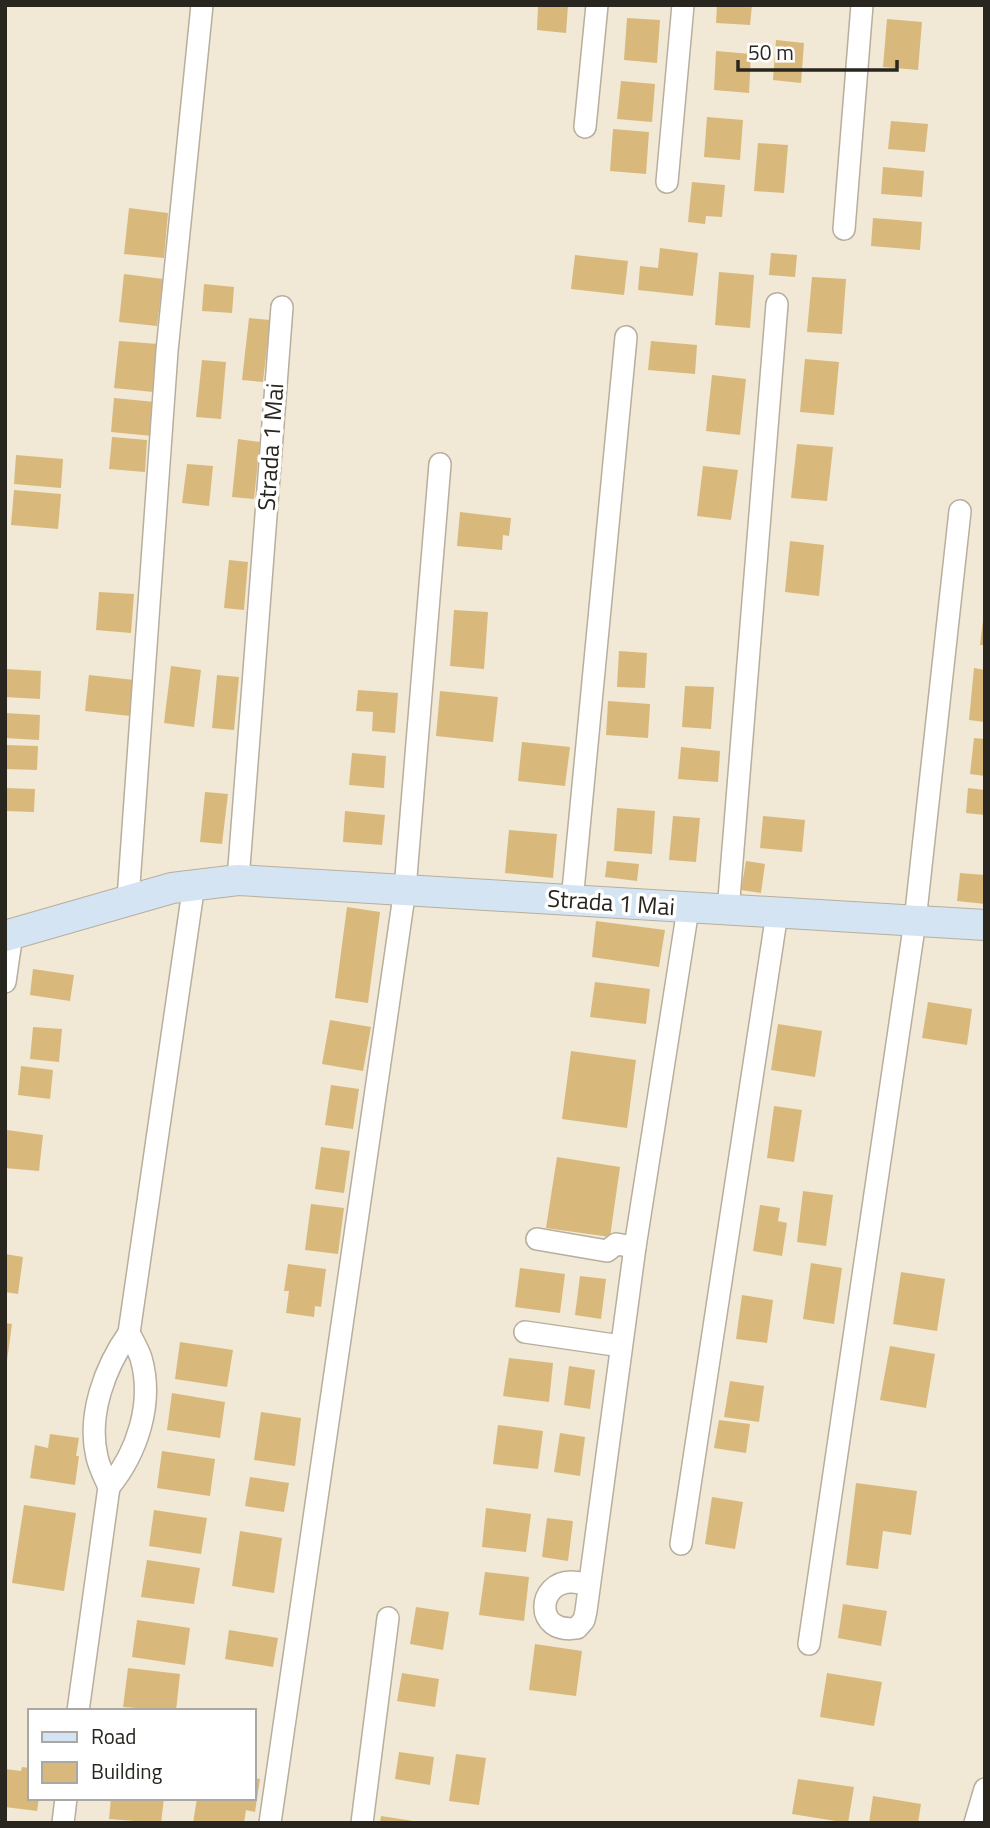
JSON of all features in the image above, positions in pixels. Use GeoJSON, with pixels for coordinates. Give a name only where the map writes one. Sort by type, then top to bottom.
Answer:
{"type":"FeatureCollection","features":[{"type":"Feature","properties":{"kind":"street"},"geometry":{"type":"LineString","coordinates":[[128,899],[167,351],[202,5]]}},
{"type":"Feature","properties":{"kind":"street"},"geometry":{"type":"LineString","coordinates":[[585,127],[597,5]]}},
{"type":"Feature","properties":{"kind":"street"},"geometry":{"type":"LineString","coordinates":[[667,182],[683,5]]}},
{"type":"Feature","properties":{"kind":"street"},"geometry":{"type":"LineString","coordinates":[[844,229],[862,5]]}},
{"type":"Feature","properties":{"kind":"street"},"geometry":{"type":"LineString","coordinates":[[728,911],[777,304]]}},
{"type":"Feature","properties":{"kind":"street","name":"Strada 1 Mai"},"geometry":{"type":"LineString","coordinates":[[238,880],[282,307]]}},
{"type":"Feature","properties":{"kind":"street"},"geometry":{"type":"LineString","coordinates":[[572,901],[626,337]]}},
{"type":"Feature","properties":{"kind":"street"},"geometry":{"type":"LineString","coordinates":[[270,1823],[405,889],[440,464]]}},
{"type":"Feature","properties":{"kind":"street"},"geometry":{"type":"LineString","coordinates":[[809,1644],[915,921],[960,511]]}},
{"type":"Feature","properties":{"kind":"street","name":"Strada 1 Mai"},"geometry":{"type":"LineString","coordinates":[[5,982],[9,935],[128,899],[194,884],[238,880],[985,925]]}},
{"type":"Feature","properties":{"kind":"street"},"geometry":{"type":"LineString","coordinates":[[78,1709],[109,1487],[97,1457],[95,1426],[105,1376],[114,1354],[129,1333],[194,884]]}},
{"type":"Feature","properties":{"kind":"street"},"geometry":{"type":"LineString","coordinates":[[589,1585],[635,1247],[688,909]]}},
{"type":"Feature","properties":{"kind":"street"},"geometry":{"type":"LineString","coordinates":[[681,1544],[777,913]]}},
{"type":"Feature","properties":{"kind":"street"},"geometry":{"type":"LineString","coordinates":[[537,1239],[607,1251],[616,1244],[635,1247]]}},
{"type":"Feature","properties":{"kind":"street"},"geometry":{"type":"LineString","coordinates":[[525,1332],[621,1346]]}},
{"type":"Feature","properties":{"kind":"street"},"geometry":{"type":"LineString","coordinates":[[109,1487],[125,1468],[135,1445],[144,1400],[144,1375],[140,1356],[129,1333]]}},
{"type":"Feature","properties":{"kind":"street"},"geometry":{"type":"LineString","coordinates":[[362,1823],[388,1618]]}},
{"type":"Feature","properties":{"kind":"street"},"geometry":{"type":"LineString","coordinates":[[975,1823],[985,1789]]}},
{"type":"Feature","properties":{"kind":"street"},"geometry":{"type":"LineString","coordinates":[[63,1823],[66,1800]]}},
{"type":"Feature","properties":{"kind":"building"},"geometry":{"type":"Polygon","coordinates":[[[538,5],[568,5],[566,33],[537,30],[538,5]]]}},
{"type":"Feature","properties":{"kind":"building"},"geometry":{"type":"Polygon","coordinates":[[[717,5],[752,5],[750,25],[716,23],[717,5]]]}},
{"type":"Feature","properties":{"kind":"building"},"geometry":{"type":"Polygon","coordinates":[[[627,18],[660,20],[657,63],[624,60],[627,18]]]}},
{"type":"Feature","properties":{"kind":"building"},"geometry":{"type":"Polygon","coordinates":[[[887,19],[922,22],[918,70],[883,67],[887,19]]]}},
{"type":"Feature","properties":{"kind":"building"},"geometry":{"type":"Polygon","coordinates":[[[776,40],[804,43],[801,83],[773,80],[776,40]]]}},
{"type":"Feature","properties":{"kind":"building"},"geometry":{"type":"Polygon","coordinates":[[[716,51],[751,54],[749,93],[714,90],[716,51]]]}},
{"type":"Feature","properties":{"kind":"building"},"geometry":{"type":"Polygon","coordinates":[[[621,81],[655,84],[652,122],[617,119],[621,81]]]}},
{"type":"Feature","properties":{"kind":"building"},"geometry":{"type":"Polygon","coordinates":[[[707,117],[743,120],[740,160],[704,157],[707,117]]]}},
{"type":"Feature","properties":{"kind":"building"},"geometry":{"type":"Polygon","coordinates":[[[891,121],[928,124],[925,152],[888,149],[891,121]]]}},
{"type":"Feature","properties":{"kind":"building"},"geometry":{"type":"Polygon","coordinates":[[[613,129],[649,132],[646,174],[610,171],[613,129]]]}},
{"type":"Feature","properties":{"kind":"building"},"geometry":{"type":"Polygon","coordinates":[[[758,143],[788,145],[784,193],[754,191],[758,143]]]}},
{"type":"Feature","properties":{"kind":"building"},"geometry":{"type":"Polygon","coordinates":[[[883,167],[924,171],[922,197],[881,194],[883,167]]]}},
{"type":"Feature","properties":{"kind":"building"},"geometry":{"type":"Polygon","coordinates":[[[692,182],[725,185],[722,217],[706,216],[705,224],[688,222],[692,182]]]}},
{"type":"Feature","properties":{"kind":"building"},"geometry":{"type":"Polygon","coordinates":[[[129,208],[168,213],[164,258],[124,254],[129,208]]]}},
{"type":"Feature","properties":{"kind":"building"},"geometry":{"type":"Polygon","coordinates":[[[873,218],[922,222],[920,250],[871,246],[873,218]]]}},
{"type":"Feature","properties":{"kind":"building"},"geometry":{"type":"Polygon","coordinates":[[[660,248],[698,253],[693,296],[638,290],[640,266],[658,268],[660,248]]]}},
{"type":"Feature","properties":{"kind":"building"},"geometry":{"type":"Polygon","coordinates":[[[771,253],[797,255],[795,277],[769,275],[771,253]]]}},
{"type":"Feature","properties":{"kind":"building"},"geometry":{"type":"Polygon","coordinates":[[[575,255],[628,261],[624,295],[571,289],[575,255]]]}},
{"type":"Feature","properties":{"kind":"building"},"geometry":{"type":"Polygon","coordinates":[[[719,272],[754,275],[750,328],[715,325],[719,272]]]}},
{"type":"Feature","properties":{"kind":"building"},"geometry":{"type":"Polygon","coordinates":[[[124,274],[163,279],[157,326],[119,322],[124,274]]]}},
{"type":"Feature","properties":{"kind":"building"},"geometry":{"type":"Polygon","coordinates":[[[812,277],[846,279],[842,334],[807,332],[812,277]]]}},
{"type":"Feature","properties":{"kind":"building"},"geometry":{"type":"Polygon","coordinates":[[[204,284],[234,287],[232,313],[202,311],[204,284]]]}},
{"type":"Feature","properties":{"kind":"building"},"geometry":{"type":"Polygon","coordinates":[[[249,318],[270,320],[263,382],[242,380],[249,318]]]}},
{"type":"Feature","properties":{"kind":"building"},"geometry":{"type":"Polygon","coordinates":[[[119,341],[158,344],[153,392],[114,388],[119,341]]]}},
{"type":"Feature","properties":{"kind":"building"},"geometry":{"type":"Polygon","coordinates":[[[651,341],[697,345],[695,374],[648,370],[651,341]]]}},
{"type":"Feature","properties":{"kind":"building"},"geometry":{"type":"Polygon","coordinates":[[[805,359],[839,362],[834,415],[800,412],[805,359]]]}},
{"type":"Feature","properties":{"kind":"building"},"geometry":{"type":"Polygon","coordinates":[[[202,360],[226,362],[221,419],[196,417],[202,360]]]}},
{"type":"Feature","properties":{"kind":"building"},"geometry":{"type":"Polygon","coordinates":[[[712,375],[746,379],[740,435],[706,431],[712,375]]]}},
{"type":"Feature","properties":{"kind":"building"},"geometry":{"type":"Polygon","coordinates":[[[114,398],[155,402],[152,436],[111,432],[114,398]]]}},
{"type":"Feature","properties":{"kind":"building"},"geometry":{"type":"Polygon","coordinates":[[[112,437],[147,440],[145,472],[109,469],[112,437]]]}},
{"type":"Feature","properties":{"kind":"building"},"geometry":{"type":"Polygon","coordinates":[[[238,439],[260,442],[254,499],[232,497],[238,439]]]}},
{"type":"Feature","properties":{"kind":"building"},"geometry":{"type":"Polygon","coordinates":[[[797,444],[833,447],[827,501],[791,498],[797,444]]]}},
{"type":"Feature","properties":{"kind":"building"},"geometry":{"type":"Polygon","coordinates":[[[16,455],[63,459],[61,488],[14,484],[16,455]]]}},
{"type":"Feature","properties":{"kind":"building"},"geometry":{"type":"Polygon","coordinates":[[[187,464],[213,466],[209,506],[182,503],[187,464]]]}},
{"type":"Feature","properties":{"kind":"building"},"geometry":{"type":"Polygon","coordinates":[[[703,466],[738,470],[731,520],[697,516],[703,466]]]}},
{"type":"Feature","properties":{"kind":"building"},"geometry":{"type":"Polygon","coordinates":[[[14,490],[61,494],[58,529],[11,525],[14,490]]]}},
{"type":"Feature","properties":{"kind":"building"},"geometry":{"type":"Polygon","coordinates":[[[460,512],[511,518],[509,536],[503,535],[502,550],[457,546],[460,512]]]}},
{"type":"Feature","properties":{"kind":"building"},"geometry":{"type":"Polygon","coordinates":[[[790,541],[824,545],[819,596],[785,592],[790,541]]]}},
{"type":"Feature","properties":{"kind":"building"},"geometry":{"type":"Polygon","coordinates":[[[229,560],[248,562],[244,610],[224,608],[229,560]]]}},
{"type":"Feature","properties":{"kind":"building"},"geometry":{"type":"Polygon","coordinates":[[[99,592],[134,594],[131,633],[96,630],[99,592]]]}},
{"type":"Feature","properties":{"kind":"building"},"geometry":{"type":"Polygon","coordinates":[[[454,610],[488,612],[484,669],[450,666],[454,610]]]}},
{"type":"Feature","properties":{"kind":"building"},"geometry":{"type":"Polygon","coordinates":[[[983,621],[985,645],[980,645],[983,621]]]}},
{"type":"Feature","properties":{"kind":"building"},"geometry":{"type":"Polygon","coordinates":[[[619,651],[647,653],[645,688],[617,687],[619,651]]]}},
{"type":"Feature","properties":{"kind":"building"},"geometry":{"type":"Polygon","coordinates":[[[171,666],[201,670],[194,727],[164,723],[171,666]]]}},
{"type":"Feature","properties":{"kind":"building"},"geometry":{"type":"Polygon","coordinates":[[[974,668],[985,670],[985,722],[969,720],[974,668]]]}},
{"type":"Feature","properties":{"kind":"building"},"geometry":{"type":"Polygon","coordinates":[[[6,669],[41,671],[40,699],[5,697],[6,669]]]}},
{"type":"Feature","properties":{"kind":"building"},"geometry":{"type":"Polygon","coordinates":[[[89,675],[134,680],[130,716],[85,711],[89,675]]]}},
{"type":"Feature","properties":{"kind":"building"},"geometry":{"type":"Polygon","coordinates":[[[217,675],[239,677],[234,730],[212,728],[217,675]]]}},
{"type":"Feature","properties":{"kind":"building"},"geometry":{"type":"Polygon","coordinates":[[[685,686],[714,687],[711,729],[682,727],[685,686]]]}},
{"type":"Feature","properties":{"kind":"building"},"geometry":{"type":"Polygon","coordinates":[[[358,690],[398,693],[395,733],[372,731],[373,712],[356,711],[358,690]]]}},
{"type":"Feature","properties":{"kind":"building"},"geometry":{"type":"Polygon","coordinates":[[[440,691],[498,697],[493,742],[436,736],[440,691]]]}},
{"type":"Feature","properties":{"kind":"building"},"geometry":{"type":"Polygon","coordinates":[[[608,701],[650,704],[648,738],[606,735],[608,701]]]}},
{"type":"Feature","properties":{"kind":"building"},"geometry":{"type":"Polygon","coordinates":[[[5,713],[40,715],[39,740],[5,738],[5,713]]]}},
{"type":"Feature","properties":{"kind":"building"},"geometry":{"type":"Polygon","coordinates":[[[974,738],[985,739],[985,776],[970,774],[974,738]]]}},
{"type":"Feature","properties":{"kind":"building"},"geometry":{"type":"Polygon","coordinates":[[[522,742],[570,747],[565,786],[518,781],[522,742]]]}},
{"type":"Feature","properties":{"kind":"building"},"geometry":{"type":"Polygon","coordinates":[[[5,745],[38,746],[37,770],[5,769],[5,745]]]}},
{"type":"Feature","properties":{"kind":"building"},"geometry":{"type":"Polygon","coordinates":[[[681,747],[720,751],[718,782],[678,779],[681,747]]]}},
{"type":"Feature","properties":{"kind":"building"},"geometry":{"type":"Polygon","coordinates":[[[352,753],[386,756],[384,788],[349,785],[352,753]]]}},
{"type":"Feature","properties":{"kind":"building"},"geometry":{"type":"Polygon","coordinates":[[[5,788],[35,789],[34,812],[5,811],[5,788]]]}},
{"type":"Feature","properties":{"kind":"building"},"geometry":{"type":"Polygon","coordinates":[[[968,788],[985,790],[985,815],[966,813],[968,788]]]}},
{"type":"Feature","properties":{"kind":"building"},"geometry":{"type":"Polygon","coordinates":[[[205,792],[228,794],[222,844],[200,842],[205,792]]]}},
{"type":"Feature","properties":{"kind":"building"},"geometry":{"type":"Polygon","coordinates":[[[617,808],[655,811],[652,854],[614,851],[617,808]]]}},
{"type":"Feature","properties":{"kind":"building"},"geometry":{"type":"Polygon","coordinates":[[[345,811],[385,815],[382,845],[343,842],[345,811]]]}},
{"type":"Feature","properties":{"kind":"building"},"geometry":{"type":"Polygon","coordinates":[[[673,816],[700,818],[696,862],[669,860],[673,816]]]}},
{"type":"Feature","properties":{"kind":"building"},"geometry":{"type":"Polygon","coordinates":[[[763,816],[805,820],[802,852],[760,848],[763,816]]]}},
{"type":"Feature","properties":{"kind":"building"},"geometry":{"type":"Polygon","coordinates":[[[509,830],[557,834],[553,878],[505,873],[509,830]]]}},
{"type":"Feature","properties":{"kind":"building"},"geometry":{"type":"Polygon","coordinates":[[[607,861],[639,864],[637,881],[605,877],[607,861]]]}},
{"type":"Feature","properties":{"kind":"building"},"geometry":{"type":"Polygon","coordinates":[[[746,861],[765,864],[761,893],[741,890],[746,861]]]}},
{"type":"Feature","properties":{"kind":"building"},"geometry":{"type":"Polygon","coordinates":[[[960,873],[985,875],[985,904],[957,901],[960,873]]]}},
{"type":"Feature","properties":{"kind":"building"},"geometry":{"type":"Polygon","coordinates":[[[347,907],[380,912],[368,1003],[335,998],[347,907]]]}},
{"type":"Feature","properties":{"kind":"building"},"geometry":{"type":"Polygon","coordinates":[[[596,921],[665,930],[659,967],[592,957],[596,921]]]}},
{"type":"Feature","properties":{"kind":"building"},"geometry":{"type":"Polygon","coordinates":[[[33,969],[74,975],[70,1001],[30,995],[33,969]]]}},
{"type":"Feature","properties":{"kind":"building"},"geometry":{"type":"Polygon","coordinates":[[[595,982],[650,989],[646,1024],[590,1017],[595,982]]]}},
{"type":"Feature","properties":{"kind":"building"},"geometry":{"type":"Polygon","coordinates":[[[928,1002],[972,1009],[967,1045],[922,1038],[928,1002]]]}},
{"type":"Feature","properties":{"kind":"building"},"geometry":{"type":"Polygon","coordinates":[[[330,1020],[371,1027],[363,1071],[322,1064],[330,1020]]]}},
{"type":"Feature","properties":{"kind":"building"},"geometry":{"type":"Polygon","coordinates":[[[778,1024],[822,1031],[815,1077],[771,1070],[778,1024]]]}},
{"type":"Feature","properties":{"kind":"building"},"geometry":{"type":"Polygon","coordinates":[[[33,1027],[62,1029],[59,1062],[30,1059],[33,1027]]]}},
{"type":"Feature","properties":{"kind":"building"},"geometry":{"type":"Polygon","coordinates":[[[571,1051],[636,1060],[627,1128],[562,1119],[571,1051]]]}},
{"type":"Feature","properties":{"kind":"building"},"geometry":{"type":"Polygon","coordinates":[[[21,1066],[53,1070],[50,1099],[18,1095],[21,1066]]]}},
{"type":"Feature","properties":{"kind":"building"},"geometry":{"type":"Polygon","coordinates":[[[331,1085],[359,1089],[353,1129],[325,1125],[331,1085]]]}},
{"type":"Feature","properties":{"kind":"building"},"geometry":{"type":"Polygon","coordinates":[[[774,1106],[802,1110],[794,1162],[767,1158],[774,1106]]]}},
{"type":"Feature","properties":{"kind":"building"},"geometry":{"type":"Polygon","coordinates":[[[7,1130],[43,1135],[39,1171],[5,1168],[7,1130]]]}},
{"type":"Feature","properties":{"kind":"building"},"geometry":{"type":"Polygon","coordinates":[[[321,1147],[350,1151],[344,1193],[315,1189],[321,1147]]]}},
{"type":"Feature","properties":{"kind":"building"},"geometry":{"type":"Polygon","coordinates":[[[557,1157],[620,1167],[610,1237],[546,1228],[557,1157]]]}},
{"type":"Feature","properties":{"kind":"building"},"geometry":{"type":"Polygon","coordinates":[[[803,1191],[833,1195],[826,1246],[797,1242],[803,1191]]]}},
{"type":"Feature","properties":{"kind":"building"},"geometry":{"type":"Polygon","coordinates":[[[311,1204],[344,1208],[338,1254],[305,1250],[311,1204]]]}},
{"type":"Feature","properties":{"kind":"building"},"geometry":{"type":"Polygon","coordinates":[[[760,1205],[780,1208],[778,1221],[787,1223],[782,1256],[753,1251],[760,1205]]]}},
{"type":"Feature","properties":{"kind":"building"},"geometry":{"type":"Polygon","coordinates":[[[5,1254],[23,1257],[18,1294],[5,1292],[5,1254]]]}},
{"type":"Feature","properties":{"kind":"building"},"geometry":{"type":"Polygon","coordinates":[[[811,1263],[842,1268],[834,1324],[803,1319],[811,1263]]]}},
{"type":"Feature","properties":{"kind":"building"},"geometry":{"type":"Polygon","coordinates":[[[288,1264],[326,1269],[321,1307],[315,1306],[314,1317],[286,1313],[289,1291],[284,1291],[288,1264]]]}},
{"type":"Feature","properties":{"kind":"building"},"geometry":{"type":"Polygon","coordinates":[[[520,1268],[565,1274],[560,1313],[515,1307],[520,1268]]]}},
{"type":"Feature","properties":{"kind":"building"},"geometry":{"type":"Polygon","coordinates":[[[901,1272],[945,1279],[937,1331],[893,1324],[901,1272]]]}},
{"type":"Feature","properties":{"kind":"building"},"geometry":{"type":"Polygon","coordinates":[[[580,1276],[606,1279],[601,1319],[575,1315],[580,1276]]]}},
{"type":"Feature","properties":{"kind":"building"},"geometry":{"type":"Polygon","coordinates":[[[742,1295],[773,1300],[767,1343],[736,1339],[742,1295]]]}},
{"type":"Feature","properties":{"kind":"building"},"geometry":{"type":"Polygon","coordinates":[[[5,1323],[12,1324],[7,1361],[5,1361],[5,1323]]]}},
{"type":"Feature","properties":{"kind":"building"},"geometry":{"type":"Polygon","coordinates":[[[180,1342],[233,1350],[227,1387],[175,1379],[180,1342]]]}},
{"type":"Feature","properties":{"kind":"building"},"geometry":{"type":"Polygon","coordinates":[[[890,1346],[935,1354],[926,1408],[880,1400],[890,1346]]]}},
{"type":"Feature","properties":{"kind":"building"},"geometry":{"type":"Polygon","coordinates":[[[509,1358],[553,1363],[549,1402],[503,1396],[509,1358]]]}},
{"type":"Feature","properties":{"kind":"building"},"geometry":{"type":"Polygon","coordinates":[[[569,1366],[595,1370],[590,1409],[564,1405],[569,1366]]]}},
{"type":"Feature","properties":{"kind":"building"},"geometry":{"type":"Polygon","coordinates":[[[730,1381],[764,1386],[759,1422],[724,1417],[730,1381]]]}},
{"type":"Feature","properties":{"kind":"building"},"geometry":{"type":"Polygon","coordinates":[[[172,1393],[225,1402],[220,1438],[167,1430],[172,1393]]]}},
{"type":"Feature","properties":{"kind":"building"},"geometry":{"type":"Polygon","coordinates":[[[261,1412],[301,1418],[295,1466],[254,1460],[261,1412]]]}},
{"type":"Feature","properties":{"kind":"building"},"geometry":{"type":"Polygon","coordinates":[[[719,1420],[750,1424],[746,1453],[714,1448],[719,1420]]]}},
{"type":"Feature","properties":{"kind":"building"},"geometry":{"type":"Polygon","coordinates":[[[498,1425],[543,1431],[538,1469],[493,1464],[498,1425]]]}},
{"type":"Feature","properties":{"kind":"building"},"geometry":{"type":"Polygon","coordinates":[[[560,1433],[585,1437],[580,1476],[554,1472],[560,1433]]]}},
{"type":"Feature","properties":{"kind":"building"},"geometry":{"type":"Polygon","coordinates":[[[50,1434],[79,1438],[75,1485],[30,1478],[35,1445],[48,1448],[50,1434]]]}},
{"type":"Feature","properties":{"kind":"building"},"geometry":{"type":"Polygon","coordinates":[[[162,1451],[215,1459],[210,1496],[157,1488],[162,1451]]]}},
{"type":"Feature","properties":{"kind":"building"},"geometry":{"type":"Polygon","coordinates":[[[250,1477],[289,1483],[284,1512],[245,1506],[250,1477]]]}},
{"type":"Feature","properties":{"kind":"building"},"geometry":{"type":"Polygon","coordinates":[[[856,1483],[917,1491],[911,1535],[883,1531],[878,1569],[846,1565],[856,1483]]]}},
{"type":"Feature","properties":{"kind":"building"},"geometry":{"type":"Polygon","coordinates":[[[712,1497],[743,1502],[735,1549],[705,1544],[712,1497]]]}},
{"type":"Feature","properties":{"kind":"building"},"geometry":{"type":"Polygon","coordinates":[[[24,1505],[76,1513],[64,1591],[12,1583],[24,1505]]]}},
{"type":"Feature","properties":{"kind":"building"},"geometry":{"type":"Polygon","coordinates":[[[486,1508],[531,1514],[526,1552],[482,1547],[486,1508]]]}},
{"type":"Feature","properties":{"kind":"building"},"geometry":{"type":"Polygon","coordinates":[[[154,1510],[207,1518],[201,1554],[149,1546],[154,1510]]]}},
{"type":"Feature","properties":{"kind":"building"},"geometry":{"type":"Polygon","coordinates":[[[547,1518],[573,1521],[568,1561],[542,1557],[547,1518]]]}},
{"type":"Feature","properties":{"kind":"building"},"geometry":{"type":"Polygon","coordinates":[[[240,1531],[282,1538],[274,1593],[232,1586],[240,1531]]]}},
{"type":"Feature","properties":{"kind":"building"},"geometry":{"type":"Polygon","coordinates":[[[147,1560],[200,1568],[194,1604],[141,1597],[147,1560]]]}},
{"type":"Feature","properties":{"kind":"building"},"geometry":{"type":"Polygon","coordinates":[[[485,1572],[529,1577],[524,1621],[479,1615],[485,1572]]]}},
{"type":"Feature","properties":{"kind":"building"},"geometry":{"type":"Polygon","coordinates":[[[843,1604],[887,1611],[881,1646],[838,1638],[843,1604]]]}},
{"type":"Feature","properties":{"kind":"building"},"geometry":{"type":"Polygon","coordinates":[[[416,1607],[449,1612],[443,1650],[410,1644],[416,1607]]]}},
{"type":"Feature","properties":{"kind":"building"},"geometry":{"type":"Polygon","coordinates":[[[137,1620],[190,1628],[185,1665],[132,1657],[137,1620]]]}},
{"type":"Feature","properties":{"kind":"building"},"geometry":{"type":"Polygon","coordinates":[[[229,1630],[278,1638],[273,1667],[225,1659],[229,1630]]]}},
{"type":"Feature","properties":{"kind":"building"},"geometry":{"type":"Polygon","coordinates":[[[535,1644],[582,1651],[576,1696],[529,1690],[535,1644]]]}},
{"type":"Feature","properties":{"kind":"building"},"geometry":{"type":"Polygon","coordinates":[[[128,1668],[180,1674],[176,1709],[123,1707],[128,1668]]]}},
{"type":"Feature","properties":{"kind":"building"},"geometry":{"type":"Polygon","coordinates":[[[402,1673],[439,1679],[435,1707],[397,1701],[402,1673]]]}},
{"type":"Feature","properties":{"kind":"building"},"geometry":{"type":"Polygon","coordinates":[[[827,1673],[882,1682],[874,1726],[820,1717],[827,1673]]]}},
{"type":"Feature","properties":{"kind":"building"},"geometry":{"type":"Polygon","coordinates":[[[399,1752],[434,1757],[430,1785],[395,1779],[399,1752]]]}},
{"type":"Feature","properties":{"kind":"building"},"geometry":{"type":"Polygon","coordinates":[[[456,1754],[486,1758],[479,1805],[449,1801],[456,1754]]]}},
{"type":"Feature","properties":{"kind":"building"},"geometry":{"type":"Polygon","coordinates":[[[22,1767],[28,1768],[28,1800],[39,1800],[37,1811],[5,1807],[5,1769],[21,1771],[22,1767]]]}},
{"type":"Feature","properties":{"kind":"building"},"geometry":{"type":"Polygon","coordinates":[[[256,1778],[260,1779],[255,1812],[246,1810],[244,1823],[193,1823],[197,1800],[256,1800],[256,1778]]]}},
{"type":"Feature","properties":{"kind":"building"},"geometry":{"type":"Polygon","coordinates":[[[798,1779],[854,1787],[848,1823],[792,1814],[798,1779]]]}},
{"type":"Feature","properties":{"kind":"building"},"geometry":{"type":"Polygon","coordinates":[[[873,1796],[921,1804],[918,1823],[869,1823],[873,1796]]]}},
{"type":"Feature","properties":{"kind":"building"},"geometry":{"type":"Polygon","coordinates":[[[111,1800],[164,1800],[161,1823],[109,1819],[111,1800]]]}},
{"type":"Feature","properties":{"kind":"building"},"geometry":{"type":"Polygon","coordinates":[[[381,1816],[413,1821],[413,1823],[380,1823],[381,1816]]]}}]}
